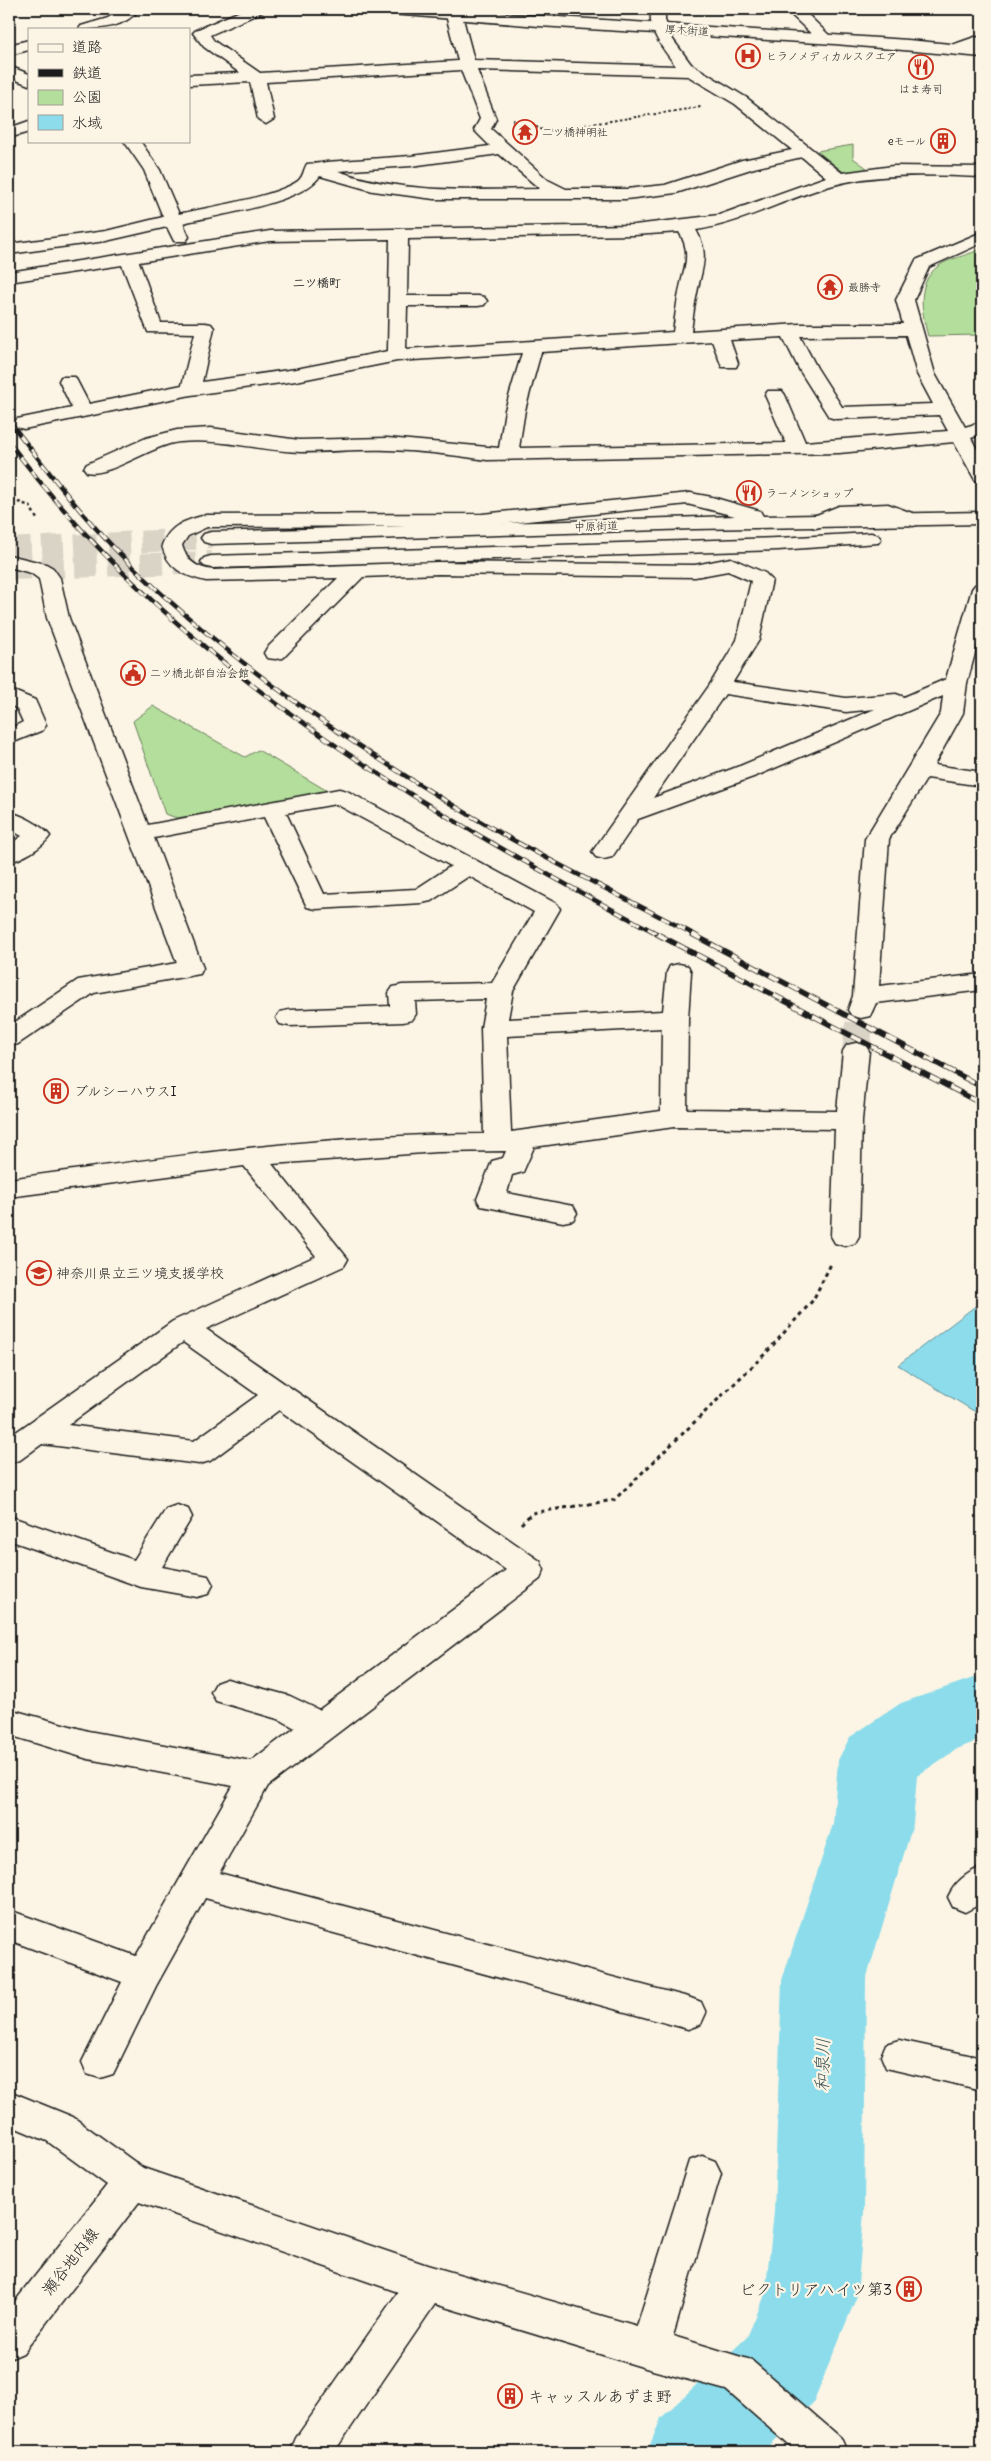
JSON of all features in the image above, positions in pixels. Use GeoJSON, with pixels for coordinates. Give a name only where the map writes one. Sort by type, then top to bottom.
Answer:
{"type":"FeatureCollection","features":[{"type":"Feature","properties":{"kind":"street"},"geometry":{"type":"LineString","coordinates":[[89,28],[113,21],[131,9]]}},
{"type":"Feature","properties":{"kind":"street"},"geometry":{"type":"LineString","coordinates":[[257,9],[200,33],[209,44],[257,78],[266,119]]}},
{"type":"Feature","properties":{"kind":"street","name":"厚木街道"},"geometry":{"type":"LineString","coordinates":[[392,9],[454,15],[826,39],[982,52]]}},
{"type":"Feature","properties":{"kind":"street"},"geometry":{"type":"LineString","coordinates":[[658,9],[659,28],[663,37],[685,67],[742,101],[839,178]]}},
{"type":"Feature","properties":{"kind":"street"},"geometry":{"type":"LineString","coordinates":[[793,9],[826,39]]}},
{"type":"Feature","properties":{"kind":"street"},"geometry":{"type":"LineString","coordinates":[[454,15],[467,65],[488,119],[482,130],[542,184],[563,194]]}},
{"type":"Feature","properties":{"kind":"street"},"geometry":{"type":"LineString","coordinates":[[954,49],[976,42],[982,43]]}},
{"type":"Feature","properties":{"kind":"street"},"geometry":{"type":"LineString","coordinates":[[9,50],[28,45]]}},
{"type":"Feature","properties":{"kind":"street"},"geometry":{"type":"LineString","coordinates":[[190,80],[257,78],[467,65],[692,71]]}},
{"type":"Feature","properties":{"kind":"street"},"geometry":{"type":"LineString","coordinates":[[9,72],[28,80]]}},
{"type":"Feature","properties":{"kind":"street"},"geometry":{"type":"LineString","coordinates":[[9,133],[28,126]]}},
{"type":"Feature","properties":{"kind":"street"},"geometry":{"type":"LineString","coordinates":[[133,142],[152,170],[185,248]]}},
{"type":"Feature","properties":{"kind":"street"},"geometry":{"type":"LineString","coordinates":[[313,168],[411,161],[501,149]]}},
{"type":"Feature","properties":{"kind":"street"},"geometry":{"type":"LineString","coordinates":[[313,168],[340,180],[408,192],[612,194],[664,190],[709,179],[748,164],[804,152]]}},
{"type":"Feature","properties":{"kind":"street"},"geometry":{"type":"LineString","coordinates":[[9,249],[105,236],[284,194],[304,184],[312,176],[313,168]]}},
{"type":"Feature","properties":{"kind":"street"},"geometry":{"type":"LineString","coordinates":[[9,277],[129,259],[185,248],[342,227],[399,235],[497,230],[634,230],[684,225],[722,220],[751,210],[783,195],[839,178],[877,173],[927,170],[982,172]]}},
{"type":"Feature","properties":{"kind":"street"},"geometry":{"type":"LineString","coordinates":[[681,337],[688,291],[696,264],[694,242],[684,225]]}},
{"type":"Feature","properties":{"kind":"street"},"geometry":{"type":"LineString","coordinates":[[397,355],[399,235]]}},
{"type":"Feature","properties":{"kind":"street"},"geometry":{"type":"LineString","coordinates":[[982,236],[922,264],[905,300],[926,374],[958,436],[982,476]]}},
{"type":"Feature","properties":{"kind":"street"},"geometry":{"type":"LineString","coordinates":[[129,259],[154,328],[205,328],[191,389]]}},
{"type":"Feature","properties":{"kind":"street"},"geometry":{"type":"LineString","coordinates":[[398,301],[478,301]]}},
{"type":"Feature","properties":{"kind":"street"},"geometry":{"type":"LineString","coordinates":[[24,423],[83,411],[125,394],[191,389],[296,375],[397,355],[789,331],[914,330]]}},
{"type":"Feature","properties":{"kind":"street"},"geometry":{"type":"LineString","coordinates":[[789,331],[809,371],[814,376],[836,413],[944,409]]}},
{"type":"Feature","properties":{"kind":"street"},"geometry":{"type":"LineString","coordinates":[[719,336],[730,363]]}},
{"type":"Feature","properties":{"kind":"street"},"geometry":{"type":"LineString","coordinates":[[508,453],[515,410],[533,347]]}},
{"type":"Feature","properties":{"kind":"street"},"geometry":{"type":"LineString","coordinates":[[68,381],[83,411]]}},
{"type":"Feature","properties":{"kind":"street"},"geometry":{"type":"LineString","coordinates":[[775,395],[798,448]]}},
{"type":"Feature","properties":{"kind":"street"},"geometry":{"type":"LineString","coordinates":[[94,468],[153,442],[177,436],[211,434],[299,446],[387,444],[440,447],[487,454],[839,447],[958,436],[982,428]]}},
{"type":"Feature","properties":{"kind":"street"},"geometry":{"type":"LineString","coordinates":[[690,499],[702,504],[706,510],[701,520],[694,523]]}},
{"type":"Feature","properties":{"kind":"street"},"geometry":{"type":"LineString","coordinates":[[778,544],[755,552],[731,564],[695,571],[438,568],[203,575],[194,573],[178,561],[172,545],[175,536],[182,529],[206,521],[482,520],[690,499],[705,501],[752,514],[816,522]]}},
{"type":"Feature","properties":{"kind":"street","name":"中原街道"},"geometry":{"type":"LineString","coordinates":[[211,538],[694,523],[982,518]]}},
{"type":"Feature","properties":{"kind":"street","name":"中原街道"},"geometry":{"type":"LineString","coordinates":[[211,562],[778,544],[982,533]]}},
{"type":"Feature","properties":{"kind":"street"},"geometry":{"type":"LineString","coordinates":[[604,852],[719,687],[748,640],[762,580],[690,546]]}},
{"type":"Feature","properties":{"kind":"street"},"geometry":{"type":"LineString","coordinates":[[9,555],[41,570],[50,578],[53,584],[58,618],[190,968],[87,986],[9,1038]]}},
{"type":"Feature","properties":{"kind":"street"},"geometry":{"type":"LineString","coordinates":[[275,652],[357,571]]}},
{"type":"Feature","properties":{"kind":"street"},"geometry":{"type":"LineString","coordinates":[[982,589],[956,682],[952,712],[920,770],[877,839],[864,1003],[982,982]]}},
{"type":"Feature","properties":{"kind":"street"},"geometry":{"type":"LineString","coordinates":[[630,814],[748,771],[956,682]]}},
{"type":"Feature","properties":{"kind":"street"},"geometry":{"type":"LineString","coordinates":[[719,687],[846,705],[894,701],[913,702]]}},
{"type":"Feature","properties":{"kind":"street"},"geometry":{"type":"LineString","coordinates":[[9,696],[27,705],[34,725],[9,737]]}},
{"type":"Feature","properties":{"kind":"street"},"geometry":{"type":"LineString","coordinates":[[920,770],[982,779]]}},
{"type":"Feature","properties":{"kind":"street"},"geometry":{"type":"LineString","coordinates":[[140,834],[339,796],[548,909],[500,991],[494,1028],[514,1166],[501,1167],[491,1199],[563,1213]]}},
{"type":"Feature","properties":{"kind":"street"},"geometry":{"type":"LineString","coordinates":[[272,809],[316,902],[422,896],[468,866]]}},
{"type":"Feature","properties":{"kind":"street"},"geometry":{"type":"LineString","coordinates":[[9,819],[38,836],[9,855]]}},
{"type":"Feature","properties":{"kind":"street"},"geometry":{"type":"LineString","coordinates":[[674,1118],[675,1019],[680,972]]}},
{"type":"Feature","properties":{"kind":"street"},"geometry":{"type":"LineString","coordinates":[[289,1018],[403,1014],[402,993],[500,991]]}},
{"type":"Feature","properties":{"kind":"street"},"geometry":{"type":"LineString","coordinates":[[494,1028],[675,1019]]}},
{"type":"Feature","properties":{"kind":"street"},"geometry":{"type":"LineString","coordinates":[[845,1236],[849,1120],[856,1051]]}},
{"type":"Feature","properties":{"kind":"street"},"geometry":{"type":"LineString","coordinates":[[9,1188],[251,1156],[437,1142],[510,1142],[674,1118],[849,1120]]}},
{"type":"Feature","properties":{"kind":"street"},"geometry":{"type":"LineString","coordinates":[[9,1452],[183,1328],[334,1259],[251,1156]]}},
{"type":"Feature","properties":{"kind":"street"},"geometry":{"type":"LineString","coordinates":[[100,2062],[195,1881],[256,1776],[529,1570],[183,1328]]}},
{"type":"Feature","properties":{"kind":"street"},"geometry":{"type":"LineString","coordinates":[[35,1432],[199,1453],[279,1395]]}},
{"type":"Feature","properties":{"kind":"street"},"geometry":{"type":"LineString","coordinates":[[141,1575],[177,1517]]}},
{"type":"Feature","properties":{"kind":"street"},"geometry":{"type":"LineString","coordinates":[[9,1528],[141,1575],[197,1585]]}},
{"type":"Feature","properties":{"kind":"street"},"geometry":{"type":"LineString","coordinates":[[227,1692],[290,1709],[321,1727]]}},
{"type":"Feature","properties":{"kind":"street"},"geometry":{"type":"LineString","coordinates":[[9,1722],[88,1745],[256,1776]]}},
{"type":"Feature","properties":{"kind":"street"},"geometry":{"type":"LineString","coordinates":[[195,1881],[688,2014]]}},
{"type":"Feature","properties":{"kind":"street"},"geometry":{"type":"LineString","coordinates":[[9,1924],[144,1975]]}},
{"type":"Feature","properties":{"kind":"street"},"geometry":{"type":"LineString","coordinates":[[899,2056],[982,2074]]}},
{"type":"Feature","properties":{"kind":"street"},"geometry":{"type":"LineString","coordinates":[[9,2108],[60,2129],[132,2182],[427,2283],[649,2350],[751,2386],[827,2452]]}},
{"type":"Feature","properties":{"kind":"street"},"geometry":{"type":"LineString","coordinates":[[649,2350],[702,2173]]}},
{"type":"Feature","properties":{"kind":"street","name":"瀬谷地内線"},"geometry":{"type":"LineString","coordinates":[[9,2340],[132,2182]]}},
{"type":"Feature","properties":{"kind":"street"},"geometry":{"type":"LineString","coordinates":[[310,2452],[427,2283]]}},
{"type":"Feature","properties":{"kind":"path"},"geometry":{"type":"LineString","coordinates":[[488,119],[523,121],[544,131],[702,107]]}},
{"type":"Feature","properties":{"kind":"path"},"geometry":{"type":"LineString","coordinates":[[18,502],[30,506],[38,521]]}},
{"type":"Feature","properties":{"kind":"path"},"geometry":{"type":"LineString","coordinates":[[497,1548],[532,1513],[614,1500],[767,1352],[813,1300],[845,1236]]}},
{"type":"Feature","properties":{"kind":"green space"},"geometry":{"type":"Polygon","coordinates":[[[853,145],[853,158],[871,171],[846,174],[817,151],[853,145]]]}},
{"type":"Feature","properties":{"kind":"green space"},"geometry":{"type":"Polygon","coordinates":[[[982,248],[982,335],[928,336],[923,316],[922,296],[928,278],[943,263],[982,248]]]}},
{"type":"Feature","properties":{"kind":"green space"},"geometry":{"type":"Polygon","coordinates":[[[153,706],[245,757],[258,750],[331,793],[177,818],[165,814],[133,721],[153,706]]]}},
{"type":"Feature","properties":{"kind":"water"},"geometry":{"type":"Polygon","coordinates":[[[982,1301],[982,1416],[898,1365],[982,1301]]]}},
{"type":"Feature","properties":{"kind":"waterway","name":"和泉川"},"geometry":{"type":"LineString","coordinates":[[695,2452],[780,2370],[811,2296],[819,2212],[824,1980],[873,1824],[878,1760],[929,1726],[982,1707]]}},
{"type":"Feature","properties":{"kind":"tunnel"},"geometry":{"type":"LineString","coordinates":[[9,549],[211,538]]}},
{"type":"Feature","properties":{"kind":"tunnel"},"geometry":{"type":"LineString","coordinates":[[9,569],[211,562]]}},
{"type":"Feature","properties":{"kind":"tunnel"},"geometry":{"type":"LineString","coordinates":[[856,1051],[861,1010]]}},
{"type":"Feature","properties":{"kind":"railway"},"geometry":{"type":"LineString","coordinates":[[9,421],[75,504],[117,551],[205,632],[300,705],[400,772],[502,834],[695,935]]}},
{"type":"Feature","properties":{"kind":"railway"},"geometry":{"type":"LineString","coordinates":[[9,442],[75,522],[147,596],[224,663],[306,724],[391,782],[479,835],[660,935]]}},
{"type":"Feature","properties":{"kind":"railway"},"geometry":{"type":"LineString","coordinates":[[657,934],[982,1104]]}},
{"type":"Feature","properties":{"kind":"railway"},"geometry":{"type":"LineString","coordinates":[[692,934],[982,1087]]}},
{"type":"Feature","properties":{"kind":"place","name":"ヒラノメディカルスクエア"},"geometry":{"type":"Point","coordinates":[748,56]}},
{"type":"Feature","properties":{"kind":"place","name":"はま寿司"},"geometry":{"type":"Point","coordinates":[921,67]}},
{"type":"Feature","properties":{"kind":"place","name":"二ツ橋神明社"},"geometry":{"type":"Point","coordinates":[525,132]}},
{"type":"Feature","properties":{"kind":"place","name":"eモール"},"geometry":{"type":"Point","coordinates":[943,141]}},
{"type":"Feature","properties":{"kind":"place","name":"最勝寺"},"geometry":{"type":"Point","coordinates":[830,287]}},
{"type":"Feature","properties":{"kind":"place","name":"ラーメンショップ"},"geometry":{"type":"Point","coordinates":[749,493]}},
{"type":"Feature","properties":{"kind":"place","name":"二ツ橋北部自治会館"},"geometry":{"type":"Point","coordinates":[133,673]}},
{"type":"Feature","properties":{"kind":"place","name":"ブルシーハウスI"},"geometry":{"type":"Point","coordinates":[56,1091]}},
{"type":"Feature","properties":{"kind":"place","name":"神奈川県立三ツ境支援学校"},"geometry":{"type":"Point","coordinates":[39,1273]}},
{"type":"Feature","properties":{"kind":"place","name":"ビクトリアハイツ第3"},"geometry":{"type":"Point","coordinates":[909,2289]}},
{"type":"Feature","properties":{"kind":"place","name":"キャッスルあずま野"},"geometry":{"type":"Point","coordinates":[510,2396]}},
{"type":"Feature","properties":{"kind":"district","name":"二ツ橋町"},"geometry":{"type":"Point","coordinates":[317,282]}}]}
